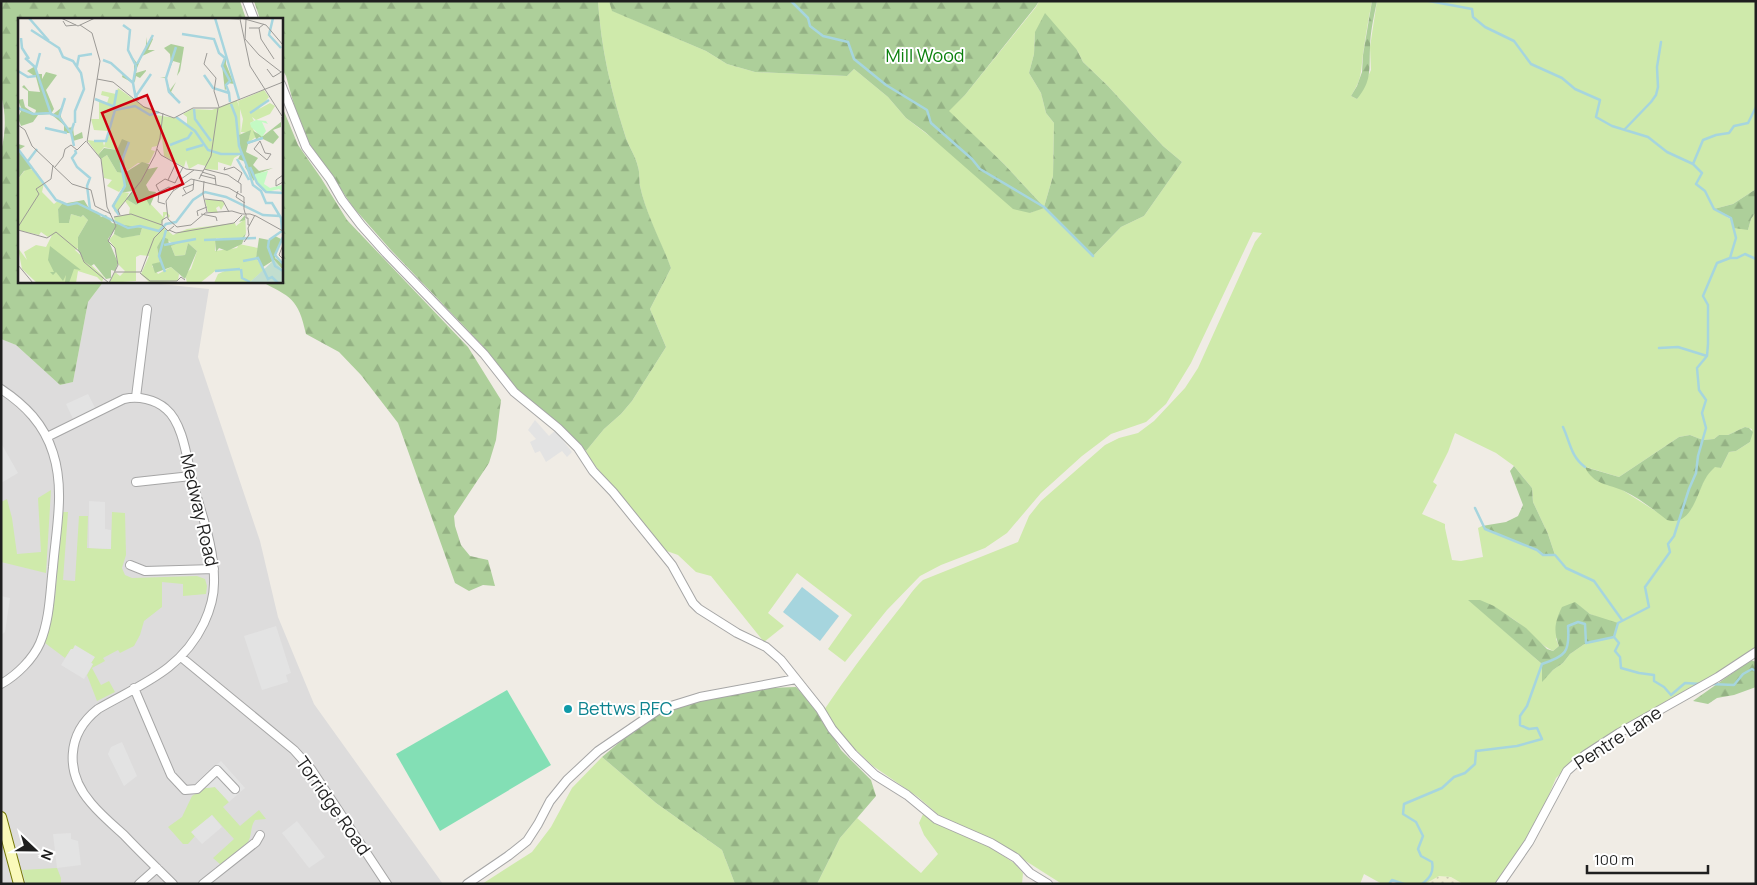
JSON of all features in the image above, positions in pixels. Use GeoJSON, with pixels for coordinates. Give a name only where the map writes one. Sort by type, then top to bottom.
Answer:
{"type":"FeatureCollection","features":[{"type":"Feature","properties":{"kind":"street"},"geometry":{"type":"LineString","coordinates":[[248,1],[254,18]]}},
{"type":"Feature","properties":{"kind":"street"},"geometry":{"type":"LineString","coordinates":[[282,87],[306,147],[361,225],[484,354],[514,392],[558,428],[578,448],[593,471],[613,492],[672,565],[693,603],[699,609],[737,633],[766,647],[781,660],[820,709],[832,729],[853,754],[875,775],[907,795],[936,819],[991,843],[1016,858],[1030,873],[1048,884]]}},
{"type":"Feature","properties":{"kind":"street"},"geometry":{"type":"LineString","coordinates":[[47,437],[124,400],[136,397],[147,309]]}},
{"type":"Feature","properties":{"kind":"street"},"geometry":{"type":"LineString","coordinates":[[1,389],[29,410],[47,437],[57,470],[59,503],[47,621],[40,644],[26,665],[1,684]]}},
{"type":"Feature","properties":{"kind":"street","name":"Medway Road"},"geometry":{"type":"LineString","coordinates":[[136,397],[159,404],[167,410],[173,418],[182,439],[207,532],[214,569],[210,611],[199,632],[181,657],[159,675],[98,709],[88,717],[80,727],[74,744],[73,765],[80,786],[90,803],[173,884]]}},
{"type":"Feature","properties":{"kind":"street"},"geometry":{"type":"LineString","coordinates":[[136,482],[191,476]]}},
{"type":"Feature","properties":{"kind":"street"},"geometry":{"type":"LineString","coordinates":[[130,565],[145,571],[214,569]]}},
{"type":"Feature","properties":{"kind":"street","name":"Pentre Lane"},"geometry":{"type":"LineString","coordinates":[[1500,884],[1529,842],[1567,771],[1585,755],[1619,733],[1718,677],[1756,652]]}},
{"type":"Feature","properties":{"kind":"street","name":"Torridge Road"},"geometry":{"type":"LineString","coordinates":[[181,657],[294,750],[305,762],[387,884]]}},
{"type":"Feature","properties":{"kind":"street"},"geometry":{"type":"LineString","coordinates":[[467,884],[527,841],[550,801],[567,780],[598,751],[658,710],[700,697],[796,679]]}},
{"type":"Feature","properties":{"kind":"street"},"geometry":{"type":"LineString","coordinates":[[134,688],[171,775],[185,790],[197,789],[217,770],[235,789]]}},
{"type":"Feature","properties":{"kind":"street"},"geometry":{"type":"LineString","coordinates":[[1,817],[19,884]]}},
{"type":"Feature","properties":{"kind":"street"},"geometry":{"type":"LineString","coordinates":[[203,884],[256,842],[260,835]]}},
{"type":"Feature","properties":{"kind":"street"},"geometry":{"type":"LineString","coordinates":[[139,884],[157,868]]}},
{"type":"Feature","properties":{"kind":"shaded area"},"geometry":{"type":"Polygon","coordinates":[[[103,282],[140,282],[209,289],[198,357],[260,541],[278,617],[314,704],[443,884],[1,884],[1,339],[16,345],[60,385],[73,382],[88,302],[103,282]]]}},
{"type":"Feature","properties":{"kind":"shaded area"},"geometry":{"type":"Polygon","coordinates":[[[88,394],[97,412],[75,423],[66,404],[88,394]]]}},
{"type":"Feature","properties":{"kind":"shaded area"},"geometry":{"type":"Polygon","coordinates":[[[535,420],[549,436],[557,429],[558,434],[572,452],[567,457],[562,451],[546,462],[540,451],[535,453],[530,442],[536,439],[528,430],[535,420]]]}},
{"type":"Feature","properties":{"kind":"shaded area"},"geometry":{"type":"Polygon","coordinates":[[[1,443],[18,473],[1,483],[1,443]]]}},
{"type":"Feature","properties":{"kind":"shaded area"},"geometry":{"type":"Polygon","coordinates":[[[89,501],[105,502],[105,529],[111,530],[111,549],[89,548],[89,501]]]}},
{"type":"Feature","properties":{"kind":"shaded area"},"geometry":{"type":"Polygon","coordinates":[[[1,596],[10,598],[5,632],[1,635],[1,596]]]}},
{"type":"Feature","properties":{"kind":"shaded area"},"geometry":{"type":"Polygon","coordinates":[[[276,626],[291,673],[286,675],[288,682],[262,690],[244,636],[276,626]]]}},
{"type":"Feature","properties":{"kind":"shaded area"},"geometry":{"type":"Polygon","coordinates":[[[75,645],[95,657],[84,679],[61,665],[75,645]]]}},
{"type":"Feature","properties":{"kind":"shaded area"},"geometry":{"type":"Polygon","coordinates":[[[122,742],[137,776],[124,786],[108,754],[111,747],[122,742]]]}},
{"type":"Feature","properties":{"kind":"shaded area"},"geometry":{"type":"Polygon","coordinates":[[[221,761],[245,788],[229,802],[215,787],[205,788],[206,775],[221,761]]]}},
{"type":"Feature","properties":{"kind":"shaded area"},"geometry":{"type":"Polygon","coordinates":[[[212,815],[222,827],[202,844],[191,832],[212,815]]]}},
{"type":"Feature","properties":{"kind":"shaded area"},"geometry":{"type":"Polygon","coordinates":[[[297,821],[325,857],[309,868],[282,833],[297,821]]]}},
{"type":"Feature","properties":{"kind":"shaded area"},"geometry":{"type":"Polygon","coordinates":[[[71,833],[71,839],[78,841],[81,865],[57,868],[53,834],[71,833]]]}},
{"type":"Feature","properties":{"kind":"green space"},"geometry":{"type":"Polygon","coordinates":[[[1,1],[240,1],[246,18],[18,18],[18,282],[103,282],[88,302],[73,382],[60,385],[16,345],[1,339],[1,151],[5,123],[1,95],[1,1]]]}},
{"type":"Feature","properties":{"kind":"green space"},"geometry":{"type":"Polygon","coordinates":[[[254,1],[598,1],[604,52],[615,102],[626,139],[637,163],[640,186],[646,207],[671,268],[650,309],[666,347],[632,401],[604,429],[586,451],[558,423],[517,391],[481,344],[390,249],[353,207],[309,143],[296,112],[286,76],[282,69],[282,18],[260,18],[254,1]]]}},
{"type":"Feature","properties":{"kind":"green space"},"geometry":{"type":"Polygon","coordinates":[[[598,1],[609,1],[613,11],[706,51],[727,64],[755,72],[847,76],[854,69],[888,97],[906,118],[1030,213],[1044,207],[1004,164],[948,111],[965,95],[1039,1],[1372,1],[1360,78],[1351,96],[1357,99],[1371,70],[1370,47],[1377,1],[1756,1],[1756,189],[1733,204],[1714,209],[1748,230],[1751,219],[1756,212],[1756,649],[1704,681],[1668,700],[1642,718],[1597,742],[1571,763],[1556,778],[1540,816],[1495,884],[1463,884],[1451,877],[1439,876],[1425,884],[1404,884],[1392,880],[1389,884],[1382,884],[1364,874],[1360,884],[1062,884],[991,839],[942,818],[918,797],[873,766],[840,735],[824,710],[868,648],[923,580],[1018,542],[1029,516],[1041,501],[1105,445],[1119,438],[1138,433],[1154,421],[1185,388],[1198,368],[1255,242],[1262,233],[1253,232],[1191,363],[1166,404],[1146,422],[1111,434],[1082,456],[1041,493],[1007,533],[985,548],[941,565],[920,576],[887,610],[845,662],[828,649],[852,615],[797,573],[768,613],[784,626],[764,642],[711,576],[696,572],[678,555],[664,550],[589,458],[586,451],[604,429],[632,401],[666,347],[650,309],[671,268],[646,207],[640,186],[637,163],[626,139],[620,119],[607,69],[598,1]],[[1035,32],[1034,54],[1029,73],[1041,93],[1046,113],[1054,123],[1053,176],[1044,207],[1093,256],[1121,227],[1144,216],[1182,162],[1163,146],[1108,86],[1083,62],[1077,50],[1035,32]],[[1745,427],[1728,435],[1719,435],[1714,439],[1703,440],[1690,435],[1679,437],[1619,477],[1586,467],[1657,512],[1691,509],[1706,476],[1715,466],[1721,468],[1729,452],[1736,451],[1750,442],[1752,429],[1745,427]],[[1455,433],[1433,482],[1437,485],[1422,514],[1445,524],[1452,560],[1461,561],[1483,557],[1478,528],[1482,526],[1485,529],[1537,550],[1543,555],[1555,555],[1548,534],[1533,502],[1532,488],[1514,466],[1496,453],[1455,433]],[[1469,600],[1542,664],[1542,681],[1563,663],[1570,654],[1586,643],[1614,637],[1600,618],[1590,614],[1575,603],[1556,639],[1559,646],[1553,651],[1510,617],[1469,600]]]}},
{"type":"Feature","properties":{"kind":"green space","name":"Mill Wood"},"geometry":{"type":"Polygon","coordinates":[[[609,1],[1039,1],[965,95],[949,111],[1004,164],[1044,207],[1053,176],[1054,123],[1046,113],[1041,93],[1029,73],[1034,54],[1035,32],[1045,13],[1077,50],[1083,62],[1108,86],[1163,146],[1182,162],[1144,216],[1121,227],[1093,256],[1044,208],[1030,213],[1013,209],[925,132],[906,118],[888,97],[854,69],[847,76],[755,72],[727,64],[706,51],[612,11],[609,1]]]}},
{"type":"Feature","properties":{"kind":"green space"},"geometry":{"type":"Polygon","coordinates":[[[1372,1],[1377,1],[1372,24],[1369,75],[1362,93],[1357,99],[1351,96],[1362,72],[1372,1]]]}},
{"type":"Feature","properties":{"kind":"green space"},"geometry":{"type":"Polygon","coordinates":[[[282,106],[298,145],[347,220],[468,347],[501,400],[496,440],[489,463],[454,516],[461,545],[470,556],[488,560],[495,586],[483,585],[469,591],[455,583],[398,423],[361,375],[339,352],[306,334],[296,306],[292,300],[262,282],[282,282],[282,106]]]}},
{"type":"Feature","properties":{"kind":"green space"},"geometry":{"type":"Polygon","coordinates":[[[1756,189],[1756,212],[1751,219],[1748,230],[1734,228],[1730,218],[1714,209],[1733,204],[1756,189]]]}},
{"type":"Feature","properties":{"kind":"green space"},"geometry":{"type":"Polygon","coordinates":[[[1745,427],[1753,432],[1750,442],[1736,451],[1729,452],[1721,468],[1715,467],[1707,476],[1688,514],[1682,519],[1675,521],[1667,520],[1630,494],[1597,481],[1588,473],[1585,467],[1619,477],[1679,437],[1690,435],[1703,440],[1714,439],[1719,435],[1728,435],[1745,427]]]}},
{"type":"Feature","properties":{"kind":"green space"},"geometry":{"type":"Polygon","coordinates":[[[1514,466],[1532,488],[1533,502],[1548,534],[1555,555],[1543,555],[1537,550],[1485,529],[1482,526],[1506,522],[1518,516],[1523,505],[1510,471],[1514,466]]]}},
{"type":"Feature","properties":{"kind":"green space"},"geometry":{"type":"Polygon","coordinates":[[[51,490],[46,573],[1,562],[1,502],[7,499],[12,518],[17,554],[41,552],[38,498],[51,490]]]}},
{"type":"Feature","properties":{"kind":"green space"},"geometry":{"type":"Polygon","coordinates":[[[62,512],[68,512],[63,580],[75,581],[79,516],[88,516],[87,548],[111,549],[112,512],[125,513],[126,555],[122,568],[125,575],[132,578],[197,576],[205,579],[207,586],[206,594],[183,596],[183,584],[162,582],[162,607],[144,621],[134,646],[120,653],[118,650],[103,658],[105,661],[92,668],[101,685],[109,681],[115,692],[97,701],[87,675],[93,664],[91,663],[94,657],[71,649],[65,658],[45,643],[55,598],[62,512]]]}},
{"type":"Feature","properties":{"kind":"green space"},"geometry":{"type":"Polygon","coordinates":[[[1468,600],[1480,600],[1494,606],[1526,628],[1547,649],[1553,651],[1559,646],[1556,626],[1562,607],[1575,602],[1590,614],[1618,623],[1614,637],[1586,643],[1570,654],[1542,682],[1542,664],[1468,600]]]}},
{"type":"Feature","properties":{"kind":"green space"},"geometry":{"type":"Polygon","coordinates":[[[1751,660],[1756,662],[1756,687],[1734,695],[1717,698],[1708,704],[1693,701],[1751,660]]]}},
{"type":"Feature","properties":{"kind":"green space"},"geometry":{"type":"Polygon","coordinates":[[[796,687],[819,713],[841,750],[871,780],[876,796],[840,838],[817,884],[735,884],[722,850],[656,803],[602,757],[658,710],[744,689],[796,687]]]}},
{"type":"Feature","properties":{"kind":"green space"},"geometry":{"type":"Polygon","coordinates":[[[507,690],[551,765],[440,831],[396,754],[507,690]]]}},
{"type":"Feature","properties":{"kind":"green space"},"geometry":{"type":"Polygon","coordinates":[[[602,757],[656,803],[722,850],[735,884],[482,884],[532,852],[551,827],[572,788],[602,757]]]}},
{"type":"Feature","properties":{"kind":"green space"},"geometry":{"type":"Polygon","coordinates":[[[215,787],[229,802],[223,807],[240,826],[259,810],[266,819],[255,820],[248,842],[221,865],[213,858],[234,839],[212,815],[192,832],[195,836],[188,844],[183,844],[168,827],[182,817],[192,796],[205,788],[215,787]]]}},
{"type":"Feature","properties":{"kind":"green space"},"geometry":{"type":"Polygon","coordinates":[[[924,812],[939,825],[987,845],[1014,863],[1023,873],[1022,884],[817,884],[840,838],[857,818],[921,873],[938,854],[924,835],[919,823],[924,812]]]}},
{"type":"Feature","properties":{"kind":"green space"},"geometry":{"type":"Polygon","coordinates":[[[57,868],[61,884],[26,884],[22,870],[57,868]]]}},
{"type":"Feature","properties":{"kind":"green space"},"geometry":{"type":"Polygon","coordinates":[[[1439,876],[1451,877],[1463,884],[1425,884],[1439,876]]]}},
{"type":"Feature","properties":{"kind":"water"},"geometry":{"type":"Polygon","coordinates":[[[802,587],[839,616],[820,641],[783,612],[802,587]]]}},
{"type":"Feature","properties":{"kind":"waterway"},"geometry":{"type":"LineString","coordinates":[[791,1],[808,18],[810,26],[823,36],[848,42],[854,59],[886,85],[927,110],[931,123],[972,159],[980,169],[1044,207],[1093,256]]}},
{"type":"Feature","properties":{"kind":"waterway"},"geometry":{"type":"LineString","coordinates":[[1422,884],[1431,874],[1432,862],[1421,856],[1418,849],[1423,836],[1416,822],[1403,814],[1404,804],[1442,788],[1454,777],[1465,773],[1475,764],[1476,751],[1517,746],[1542,739],[1537,728],[1529,729],[1520,725],[1520,716],[1527,706],[1542,664],[1565,652],[1568,642],[1568,626],[1578,622],[1585,624],[1586,643],[1614,637],[1618,623],[1649,607],[1645,587],[1670,552],[1668,544],[1674,536],[1696,473],[1698,456],[1706,428],[1702,413],[1706,400],[1699,390],[1697,368],[1707,356],[1708,305],[1703,296],[1717,263],[1730,258],[1736,238],[1731,218],[1714,209],[1705,191],[1696,184],[1702,173],[1693,164],[1667,152],[1648,137],[1612,126],[1596,117],[1600,100],[1575,89],[1562,78],[1531,64],[1514,41],[1485,27],[1473,17],[1472,9],[1429,1]]}},
{"type":"Feature","properties":{"kind":"waterway"},"geometry":{"type":"LineString","coordinates":[[1625,129],[1656,95],[1658,87],[1657,67],[1661,42]]}},
{"type":"Feature","properties":{"kind":"waterway"},"geometry":{"type":"LineString","coordinates":[[1693,164],[1703,140],[1729,133],[1734,126],[1748,123],[1756,107]]}},
{"type":"Feature","properties":{"kind":"waterway"},"geometry":{"type":"LineString","coordinates":[[1730,258],[1737,258],[1745,254],[1756,259]]}},
{"type":"Feature","properties":{"kind":"waterway"},"geometry":{"type":"LineString","coordinates":[[1659,348],[1678,347],[1707,356]]}},
{"type":"Feature","properties":{"kind":"waterway"},"geometry":{"type":"LineString","coordinates":[[1563,427],[1574,454],[1585,467]]}},
{"type":"Feature","properties":{"kind":"waterway"},"geometry":{"type":"LineString","coordinates":[[1475,508],[1485,529],[1537,550],[1543,555],[1555,555],[1566,568],[1594,581],[1622,620]]}},
{"type":"Feature","properties":{"kind":"waterway"},"geometry":{"type":"LineString","coordinates":[[1614,637],[1619,643],[1615,651],[1620,657],[1621,668],[1654,675],[1654,681],[1664,687],[1671,695],[1685,683],[1701,684]]}},
{"type":"Feature","properties":{"kind":"waterway"},"geometry":{"type":"LineString","coordinates":[[1711,684],[1734,685],[1743,674],[1752,669],[1756,671]]}},
{"type":"Feature","properties":{"kind":"waterway"},"geometry":{"type":"LineString","coordinates":[[1389,884],[1392,880],[1404,884]]}},
{"type":"Feature","properties":{"kind":"place","name":"Bettws RFC"},"geometry":{"type":"Point","coordinates":[568,709]}}]}
